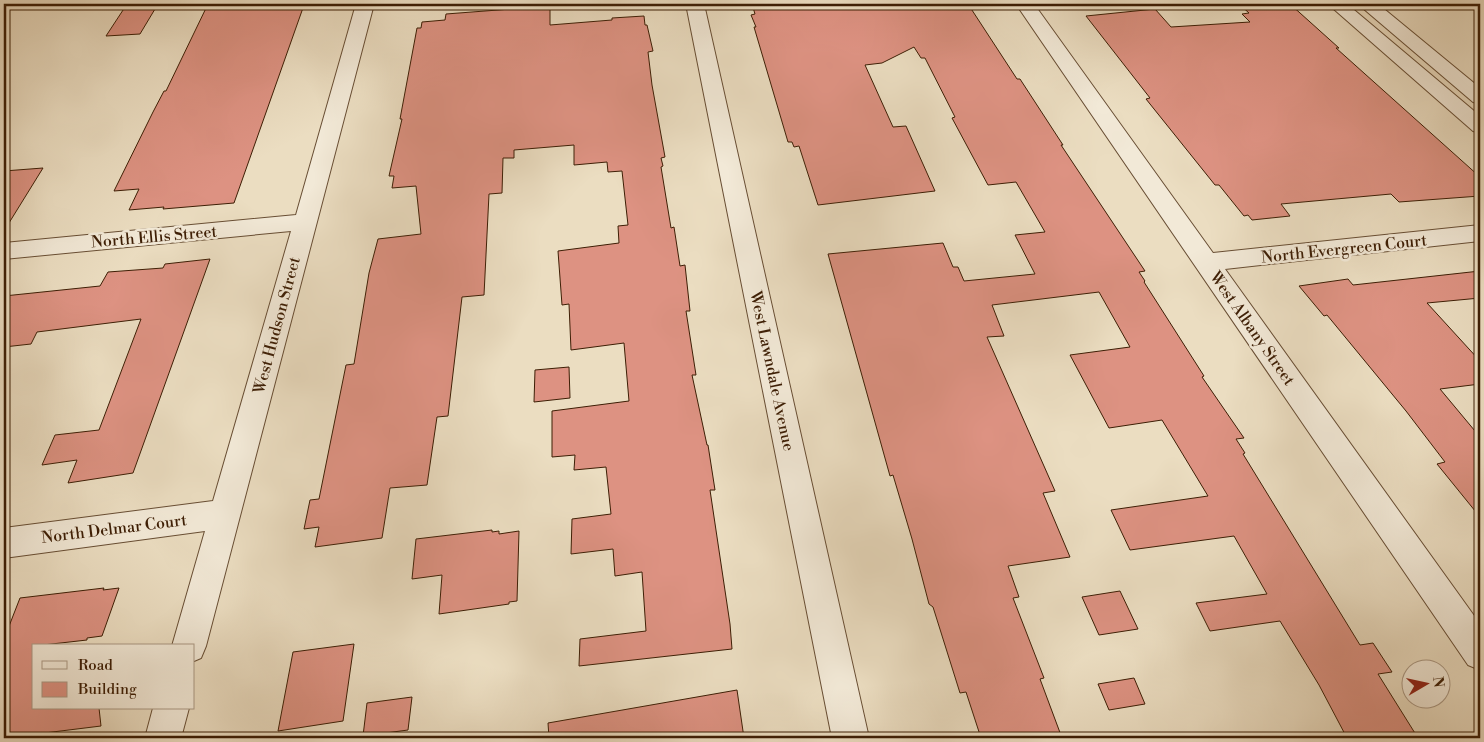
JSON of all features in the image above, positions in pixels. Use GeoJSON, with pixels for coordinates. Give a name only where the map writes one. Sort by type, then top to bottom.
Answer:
{"type":"FeatureCollection","features":[{"type":"Feature","properties":{"kind":"street","name":"West Hudson Street"},"geometry":{"type":"LineString","coordinates":[[189,644],[365,4]]}},
{"type":"Feature","properties":{"kind":"street","name":"West Lawndale Avenue"},"geometry":{"type":"LineString","coordinates":[[695,4],[851,738]]}},
{"type":"Feature","properties":{"kind":"street","name":"West Albany Street"},"geometry":{"type":"LineString","coordinates":[[1024,4],[1207,262],[1480,654]]}},
{"type":"Feature","properties":{"kind":"street"},"geometry":{"type":"LineString","coordinates":[[1337,4],[1480,127]]}},
{"type":"Feature","properties":{"kind":"street"},"geometry":{"type":"LineString","coordinates":[[1367,4],[1480,98]]}},
{"type":"Feature","properties":{"kind":"street","name":"North Ellis Street"},"geometry":{"type":"LineString","coordinates":[[4,250],[304,222]]}},
{"type":"Feature","properties":{"kind":"street","name":"North Evergreen Court"},"geometry":{"type":"LineString","coordinates":[[1207,262],[1480,233]]}},
{"type":"Feature","properties":{"kind":"street","name":"North Delmar Court"},"geometry":{"type":"LineString","coordinates":[[4,543],[224,514]]}},
{"type":"Feature","properties":{"kind":"street"},"geometry":{"type":"LineString","coordinates":[[163,738],[171,710]]}},
{"type":"Feature","properties":{"kind":"building"},"geometry":{"type":"Polygon","coordinates":[[[127,4],[158,4],[140,34],[106,36],[127,4]]]}},
{"type":"Feature","properties":{"kind":"building"},"geometry":{"type":"Polygon","coordinates":[[[208,4],[304,5],[234,203],[129,210],[139,189],[114,191],[153,112],[164,91],[166,91],[208,4]]]}},
{"type":"Feature","properties":{"kind":"building"},"geometry":{"type":"Polygon","coordinates":[[[752,4],[968,4],[1017,79],[1020,79],[1063,145],[1061,145],[1145,271],[1139,272],[1144,282],[1204,376],[1202,377],[1244,438],[1236,439],[1245,453],[1243,454],[1360,645],[1373,643],[1392,672],[1378,674],[1418,738],[1347,738],[1319,685],[1280,621],[1210,631],[1196,603],[1267,594],[1234,536],[1130,550],[1111,510],[1208,496],[1162,420],[1109,428],[1070,355],[1130,347],[1099,292],[992,305],[1004,336],[987,337],[1055,491],[1043,493],[1070,557],[1008,566],[1019,597],[1013,598],[1044,678],[1040,679],[1062,738],[981,738],[966,692],[960,693],[933,607],[929,604],[893,475],[890,476],[828,254],[943,243],[953,267],[958,267],[964,281],[1035,274],[1015,235],[1045,232],[1016,182],[988,185],[952,118],[955,117],[925,58],[921,58],[914,47],[882,63],[865,65],[893,127],[906,126],[935,191],[818,205],[799,146],[794,147],[792,142],[788,142],[754,27],[756,27],[751,15],[755,14],[752,4]]]}},
{"type":"Feature","properties":{"kind":"building"},"geometry":{"type":"Polygon","coordinates":[[[1239,4],[1290,4],[1339,48],[1336,48],[1480,177],[1480,196],[1399,202],[1391,194],[1281,204],[1290,216],[1252,220],[1248,215],[1244,216],[1219,185],[1215,185],[1146,99],[1150,98],[1086,16],[1155,9],[1171,27],[1250,22],[1242,14],[1249,13],[1239,4]]]}},
{"type":"Feature","properties":{"kind":"building"},"geometry":{"type":"Polygon","coordinates":[[[550,6],[550,25],[644,16],[645,25],[647,25],[653,51],[648,52],[652,85],[665,157],[661,158],[663,166],[661,167],[671,228],[674,227],[680,266],[685,265],[690,311],[686,311],[696,375],[692,375],[708,445],[715,490],[710,490],[732,649],[579,666],[580,639],[646,631],[642,572],[615,576],[613,549],[571,554],[572,519],[611,514],[606,467],[574,470],[575,455],[552,457],[552,411],[629,401],[624,343],[571,350],[569,304],[562,305],[558,251],[619,243],[618,226],[628,225],[622,171],[608,172],[607,162],[574,165],[574,145],[514,150],[514,158],[503,158],[502,193],[489,194],[484,295],[462,297],[448,416],[437,417],[427,485],[390,488],[382,538],[315,547],[319,527],[304,529],[310,500],[319,499],[346,365],[354,364],[369,273],[378,239],[421,234],[416,186],[392,188],[394,176],[389,176],[402,119],[400,119],[417,28],[421,28],[422,22],[445,20],[446,14],[550,6]]]}},
{"type":"Feature","properties":{"kind":"building"},"geometry":{"type":"Polygon","coordinates":[[[43,168],[4,231],[4,171],[43,168]]]}},
{"type":"Feature","properties":{"kind":"building"},"geometry":{"type":"Polygon","coordinates":[[[210,259],[133,473],[68,483],[77,460],[42,465],[55,435],[99,430],[141,319],[37,332],[31,344],[4,347],[4,296],[100,286],[108,272],[163,268],[165,264],[210,259]]]}},
{"type":"Feature","properties":{"kind":"building"},"geometry":{"type":"Polygon","coordinates":[[[1480,271],[1480,298],[1427,303],[1480,361],[1480,384],[1440,389],[1480,437],[1480,517],[1437,464],[1445,462],[1406,411],[1327,315],[1324,316],[1299,286],[1348,279],[1353,285],[1480,271]]]}},
{"type":"Feature","properties":{"kind":"building"},"geometry":{"type":"Polygon","coordinates":[[[569,367],[570,398],[534,402],[535,370],[569,367]]]}},
{"type":"Feature","properties":{"kind":"building"},"geometry":{"type":"Polygon","coordinates":[[[492,530],[492,532],[499,531],[499,534],[519,531],[517,601],[509,602],[509,604],[439,614],[442,575],[412,579],[416,539],[492,530]]]}},
{"type":"Feature","properties":{"kind":"building"},"geometry":{"type":"Polygon","coordinates":[[[104,588],[103,590],[119,588],[102,636],[87,638],[87,640],[32,644],[32,710],[99,710],[101,726],[4,738],[4,639],[20,598],[104,588]]]}},
{"type":"Feature","properties":{"kind":"building"},"geometry":{"type":"Polygon","coordinates":[[[1120,591],[1138,629],[1099,635],[1082,597],[1120,591]]]}},
{"type":"Feature","properties":{"kind":"building"},"geometry":{"type":"Polygon","coordinates":[[[354,644],[343,721],[278,731],[293,652],[354,644]]]}},
{"type":"Feature","properties":{"kind":"building"},"geometry":{"type":"Polygon","coordinates":[[[1134,678],[1145,704],[1109,710],[1098,684],[1134,678]]]}},
{"type":"Feature","properties":{"kind":"building"},"geometry":{"type":"Polygon","coordinates":[[[737,690],[744,738],[549,738],[548,723],[737,690]]]}},
{"type":"Feature","properties":{"kind":"building"},"geometry":{"type":"Polygon","coordinates":[[[412,697],[408,730],[363,736],[367,703],[412,697]]]}}]}
